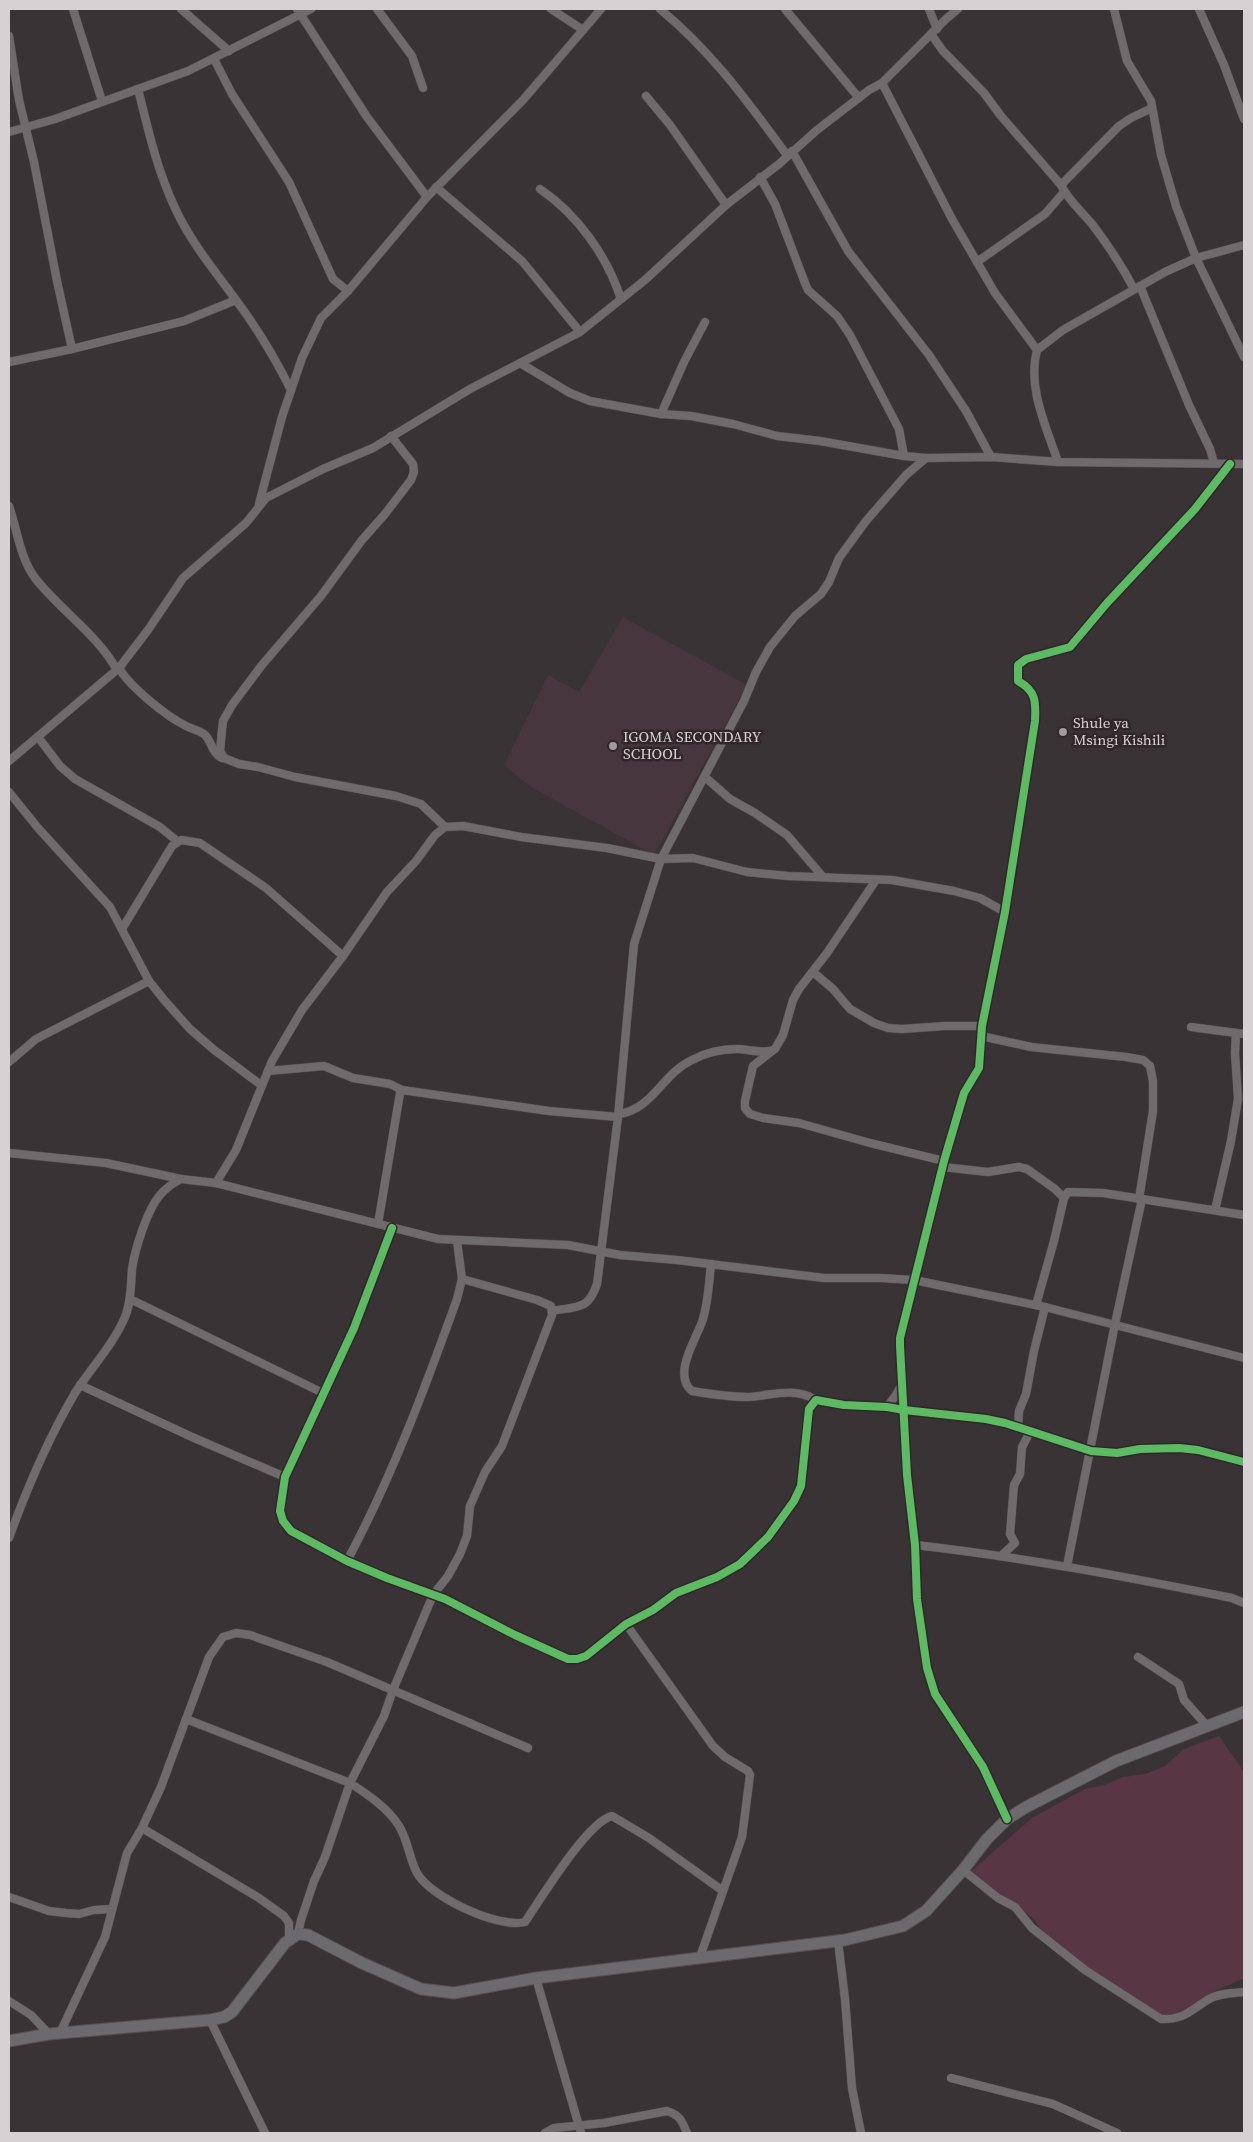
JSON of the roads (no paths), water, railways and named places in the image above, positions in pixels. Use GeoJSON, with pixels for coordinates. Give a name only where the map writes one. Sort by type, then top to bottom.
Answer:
{"type":"FeatureCollection","features":[{"type":"Feature","properties":{"kind":"main road"},"geometry":{"type":"LineString","coordinates":[[9,2041],[55,2033],[210,2020],[224,2017],[232,2012],[293,1937],[308,1935],[362,1963],[413,1986],[438,1993],[454,1993],[536,1978],[838,1941],[903,1926],[926,1911],[987,1840],[1008,1819],[1028,1806],[1116,1761],[1244,1712]]}},
{"type":"Feature","properties":{"kind":"street"},"geometry":{"type":"LineString","coordinates":[[73,9],[102,101]]}},
{"type":"Feature","properties":{"kind":"street"},"geometry":{"type":"LineString","coordinates":[[181,9],[229,51]]}},
{"type":"Feature","properties":{"kind":"street"},"geometry":{"type":"LineString","coordinates":[[9,132],[54,119],[188,71],[229,51],[299,11],[311,9]]}},
{"type":"Feature","properties":{"kind":"street"},"geometry":{"type":"LineString","coordinates":[[377,9],[412,56],[422,88]]}},
{"type":"Feature","properties":{"kind":"street"},"geometry":{"type":"LineString","coordinates":[[550,9],[583,30]]}},
{"type":"Feature","properties":{"kind":"street"},"geometry":{"type":"LineString","coordinates":[[259,506],[282,417],[302,358],[321,318],[348,291],[426,197],[523,100],[601,9]]}},
{"type":"Feature","properties":{"kind":"street"},"geometry":{"type":"LineString","coordinates":[[660,9],[698,42],[790,153],[848,251],[929,355],[966,411],[991,457]]}},
{"type":"Feature","properties":{"kind":"street"},"geometry":{"type":"LineString","coordinates":[[785,9],[858,98]]}},
{"type":"Feature","properties":{"kind":"street"},"geometry":{"type":"LineString","coordinates":[[928,9],[934,31],[943,51],[984,93],[1001,116],[1092,224],[1137,287],[1210,449],[1214,463]]}},
{"type":"Feature","properties":{"kind":"street"},"geometry":{"type":"LineString","coordinates":[[9,761],[118,669],[148,630],[183,578],[246,523],[259,506],[278,490],[373,448],[470,389],[580,332],[621,299],[726,205],[858,98],[882,83],[958,9]]}},
{"type":"Feature","properties":{"kind":"street"},"geometry":{"type":"LineString","coordinates":[[1114,9],[1127,61],[1152,108],[1176,206],[1196,258],[1244,357]]}},
{"type":"Feature","properties":{"kind":"street"},"geometry":{"type":"LineString","coordinates":[[1199,9],[1224,65],[1244,119]]}},
{"type":"Feature","properties":{"kind":"street"},"geometry":{"type":"LineString","coordinates":[[299,11],[367,117],[426,197]]}},
{"type":"Feature","properties":{"kind":"street"},"geometry":{"type":"LineString","coordinates":[[9,36],[19,100],[72,349]]}},
{"type":"Feature","properties":{"kind":"street"},"geometry":{"type":"LineString","coordinates":[[214,59],[232,94],[288,182],[333,280],[348,291]]}},
{"type":"Feature","properties":{"kind":"street"},"geometry":{"type":"LineString","coordinates":[[882,83],[952,219],[995,293],[1037,350]]}},
{"type":"Feature","properties":{"kind":"street"},"geometry":{"type":"LineString","coordinates":[[138,89],[151,141],[174,208],[278,364],[291,390]]}},
{"type":"Feature","properties":{"kind":"street"},"geometry":{"type":"LineString","coordinates":[[646,96],[680,139],[726,205]]}},
{"type":"Feature","properties":{"kind":"street"},"geometry":{"type":"LineString","coordinates":[[977,262],[1045,214],[1062,188],[1119,126],[1152,108]]}},
{"type":"Feature","properties":{"kind":"street"},"geometry":{"type":"LineString","coordinates":[[760,178],[775,204],[804,283],[837,316],[850,335],[899,429],[904,456]]}},
{"type":"Feature","properties":{"kind":"street"},"geometry":{"type":"LineString","coordinates":[[436,187],[522,261],[580,332]]}},
{"type":"Feature","properties":{"kind":"street"},"geometry":{"type":"LineString","coordinates":[[540,189],[560,203],[591,240],[610,270],[621,299]]}},
{"type":"Feature","properties":{"kind":"street"},"geometry":{"type":"LineString","coordinates":[[1058,462],[1037,398],[1033,372],[1037,350],[1063,330],[1165,272],[1196,258],[1244,245]]}},
{"type":"Feature","properties":{"kind":"street"},"geometry":{"type":"LineString","coordinates":[[9,362],[72,349],[184,321],[236,300]]}},
{"type":"Feature","properties":{"kind":"street"},"geometry":{"type":"LineString","coordinates":[[661,414],[684,362],[706,322]]}},
{"type":"Feature","properties":{"kind":"street"},"geometry":{"type":"LineString","coordinates":[[520,363],[579,397],[661,414],[691,416],[733,424],[777,436],[820,440],[904,456],[926,458],[991,457],[1058,462],[1244,464]]}},
{"type":"Feature","properties":{"kind":"street"},"geometry":{"type":"LineString","coordinates":[[224,758],[220,751],[223,721],[232,705],[262,665],[321,596],[362,540],[411,480],[414,472],[413,464],[391,436]]}},
{"type":"Feature","properties":{"kind":"street"},"geometry":{"type":"LineString","coordinates":[[552,1310],[580,1306],[592,1298],[597,1284],[618,1115],[634,944],[661,859],[744,701],[756,672],[781,632],[795,616],[821,594],[848,543],[906,475],[926,458]]}},
{"type":"Feature","properties":{"kind":"street"},"geometry":{"type":"LineString","coordinates":[[1008,1819],[983,1767],[935,1694],[927,1668],[917,1599],[915,1545],[907,1475],[900,1338],[964,1093],[979,1068],[982,1026],[1006,912],[1036,709],[1029,687],[1018,681],[1018,665],[1026,659],[1070,647],[1107,603],[1195,509],[1230,464]]}},
{"type":"Feature","properties":{"kind":"street"},"geometry":{"type":"LineString","coordinates":[[9,506],[27,564],[34,577],[69,616],[101,647],[134,688],[186,726],[203,734],[209,739],[217,755],[239,764],[295,777],[396,796],[421,804],[445,827]]}},
{"type":"Feature","properties":{"kind":"street"},"geometry":{"type":"LineString","coordinates":[[38,737],[60,766],[75,779],[160,827],[177,841],[186,840],[200,843],[266,888],[343,956]]}},
{"type":"Feature","properties":{"kind":"street"},"geometry":{"type":"LineString","coordinates":[[705,777],[730,799],[755,813],[787,835],[823,877]]}},
{"type":"Feature","properties":{"kind":"street"},"geometry":{"type":"LineString","coordinates":[[9,792],[44,835],[110,907],[149,982],[190,1029],[231,1064],[261,1085]]}},
{"type":"Feature","properties":{"kind":"street"},"geometry":{"type":"LineString","coordinates":[[216,1183],[236,1150],[261,1085],[302,1010],[343,956],[387,892],[416,861],[435,835],[445,827],[463,826],[521,837],[607,848],[661,859],[693,858],[747,872],[788,876],[892,880],[954,891],[980,898],[1006,912]]}},
{"type":"Feature","properties":{"kind":"street"},"geometry":{"type":"LineString","coordinates":[[122,929],[158,868],[177,841]]}},
{"type":"Feature","properties":{"kind":"street"},"geometry":{"type":"LineString","coordinates":[[876,880],[793,1000],[779,1044],[754,1066],[745,1108],[750,1114],[763,1118],[799,1123],[944,1164],[988,1172],[1019,1167],[1027,1169],[1055,1189],[1064,1198]]}},
{"type":"Feature","properties":{"kind":"street"},"geometry":{"type":"LineString","coordinates":[[813,972],[850,1009],[874,1023],[888,1028],[902,1030],[945,1026],[982,1026]]}},
{"type":"Feature","properties":{"kind":"street"},"geometry":{"type":"LineString","coordinates":[[9,1062],[36,1039],[149,982]]}},
{"type":"Feature","properties":{"kind":"street"},"geometry":{"type":"LineString","coordinates":[[1190,1027],[1240,1033],[1235,1054],[1238,1099],[1236,1115],[1215,1210]]}},
{"type":"Feature","properties":{"kind":"street"},"geometry":{"type":"LineString","coordinates":[[981,1036],[1031,1047],[1144,1060],[1150,1066],[1153,1081],[1154,1111],[1141,1199],[1067,1566]]}},
{"type":"Feature","properties":{"kind":"street"},"geometry":{"type":"LineString","coordinates":[[268,1071],[324,1066],[353,1078],[390,1084],[402,1090],[549,1111],[618,1115],[632,1112],[642,1105],[680,1066],[692,1059],[716,1052],[736,1049],[772,1051]]}},
{"type":"Feature","properties":{"kind":"street"},"geometry":{"type":"LineString","coordinates":[[378,1224],[402,1090]]}},
{"type":"Feature","properties":{"kind":"street"},"geometry":{"type":"LineString","coordinates":[[9,1153],[106,1163],[181,1179],[216,1183],[438,1239],[568,1245],[620,1255],[824,1278],[914,1280],[1045,1307],[1244,1357]]}},
{"type":"Feature","properties":{"kind":"street"},"geometry":{"type":"LineString","coordinates":[[9,1534],[48,1445],[80,1385],[114,1338],[126,1316],[130,1299],[134,1256],[139,1238],[159,1196],[181,1179]]}},
{"type":"Feature","properties":{"kind":"street"},"geometry":{"type":"LineString","coordinates":[[1036,1305],[1064,1198],[1072,1190],[1244,1215]]}},
{"type":"Feature","properties":{"kind":"street"},"geometry":{"type":"LineString","coordinates":[[392,1228],[354,1328],[285,1477],[280,1511],[283,1521],[291,1531],[347,1561],[433,1595],[568,1658],[577,1659],[586,1656],[626,1624],[653,1610],[676,1593],[717,1577],[740,1564],[768,1537],[794,1502],[801,1486],[809,1410],[816,1400]]}},
{"type":"Feature","properties":{"kind":"street"},"geometry":{"type":"LineString","coordinates":[[347,1561],[372,1514],[398,1457],[458,1299],[462,1279],[457,1241]]}},
{"type":"Feature","properties":{"kind":"street"},"geometry":{"type":"LineString","coordinates":[[711,1264],[702,1322],[686,1361],[685,1379],[689,1389],[705,1393],[735,1396],[793,1392],[816,1400],[844,1405],[887,1406],[904,1410],[986,1419],[1091,1451],[1117,1453],[1140,1449],[1178,1448],[1198,1450],[1244,1462]]}},
{"type":"Feature","properties":{"kind":"street"},"geometry":{"type":"LineString","coordinates":[[293,1937],[314,1880],[325,1857],[350,1783],[384,1716],[433,1595],[448,1576],[467,1536],[470,1506],[485,1472],[502,1446],[531,1374],[552,1310],[551,1306],[537,1300],[462,1279]]}},
{"type":"Feature","properties":{"kind":"street"},"geometry":{"type":"LineString","coordinates":[[130,1299],[324,1394]]}},
{"type":"Feature","properties":{"kind":"street"},"geometry":{"type":"LineString","coordinates":[[1018,1428],[1019,1411],[1026,1394],[1045,1307]]}},
{"type":"Feature","properties":{"kind":"street"},"geometry":{"type":"LineString","coordinates":[[887,1406],[896,1396],[902,1384]]}},
{"type":"Feature","properties":{"kind":"street"},"geometry":{"type":"LineString","coordinates":[[80,1385],[285,1477]]}},
{"type":"Feature","properties":{"kind":"street"},"geometry":{"type":"LineString","coordinates":[[1002,1555],[1014,1543],[1010,1534],[1014,1485],[1020,1474],[1022,1448],[1030,1432]]}},
{"type":"Feature","properties":{"kind":"street"},"geometry":{"type":"LineString","coordinates":[[915,1545],[1002,1555],[1067,1566],[1232,1598],[1244,1603]]}},
{"type":"Feature","properties":{"kind":"street"},"geometry":{"type":"LineString","coordinates":[[626,1624],[713,1746],[725,1757],[749,1773],[742,1837],[700,1957]]}},
{"type":"Feature","properties":{"kind":"street"},"geometry":{"type":"LineString","coordinates":[[9,2001],[55,2033],[105,1937],[127,1853],[142,1828],[161,1787],[209,1658],[223,1637],[236,1634],[250,1635],[327,1662],[528,1748]]}},
{"type":"Feature","properties":{"kind":"street"},"geometry":{"type":"LineString","coordinates":[[1138,1657],[1179,1684],[1184,1700],[1207,1726]]}},
{"type":"Feature","properties":{"kind":"street"},"geometry":{"type":"LineString","coordinates":[[186,1719],[350,1783],[369,1796],[399,1825],[417,1873],[425,1883],[452,1902],[504,1922],[516,1925],[525,1922],[556,1874],[577,1847],[602,1821],[612,1816],[649,1838],[724,1891]]}},
{"type":"Feature","properties":{"kind":"street"},"geometry":{"type":"LineString","coordinates":[[142,1828],[259,1898],[284,1916],[289,1923],[293,1937]]}},
{"type":"Feature","properties":{"kind":"street"},"geometry":{"type":"LineString","coordinates":[[963,1870],[998,1898],[1015,1907],[1032,1928],[1085,1970],[1161,2019],[1172,2020],[1192,2012],[1210,1999],[1228,1993],[1244,1992]]}},
{"type":"Feature","properties":{"kind":"street"},"geometry":{"type":"LineString","coordinates":[[9,1897],[66,1914],[79,1914],[94,1910],[112,1910]]}},
{"type":"Feature","properties":{"kind":"street"},"geometry":{"type":"LineString","coordinates":[[838,1941],[852,2088],[861,2133]]}},
{"type":"Feature","properties":{"kind":"street"},"geometry":{"type":"LineString","coordinates":[[536,1978],[581,2133]]}},
{"type":"Feature","properties":{"kind":"street"},"geometry":{"type":"LineString","coordinates":[[210,2020],[265,2133]]}},
{"type":"Feature","properties":{"kind":"street"},"geometry":{"type":"LineString","coordinates":[[951,2078],[1053,2104],[1117,2133]]}},
{"type":"Feature","properties":{"kind":"street"},"geometry":{"type":"LineString","coordinates":[[545,2133],[554,2128],[570,2128],[578,2124],[604,2123],[667,2112],[676,2114],[681,2118],[687,2133]]}},
{"type":"Feature","properties":{"kind":"place","name":"Shule ya Msingi Kishili"},"geometry":{"type":"Point","coordinates":[1063,732]}},
{"type":"Feature","properties":{"kind":"place","name":"IGOMA SECONDARY SCHOOL"},"geometry":{"type":"Point","coordinates":[613,746]}}]}
